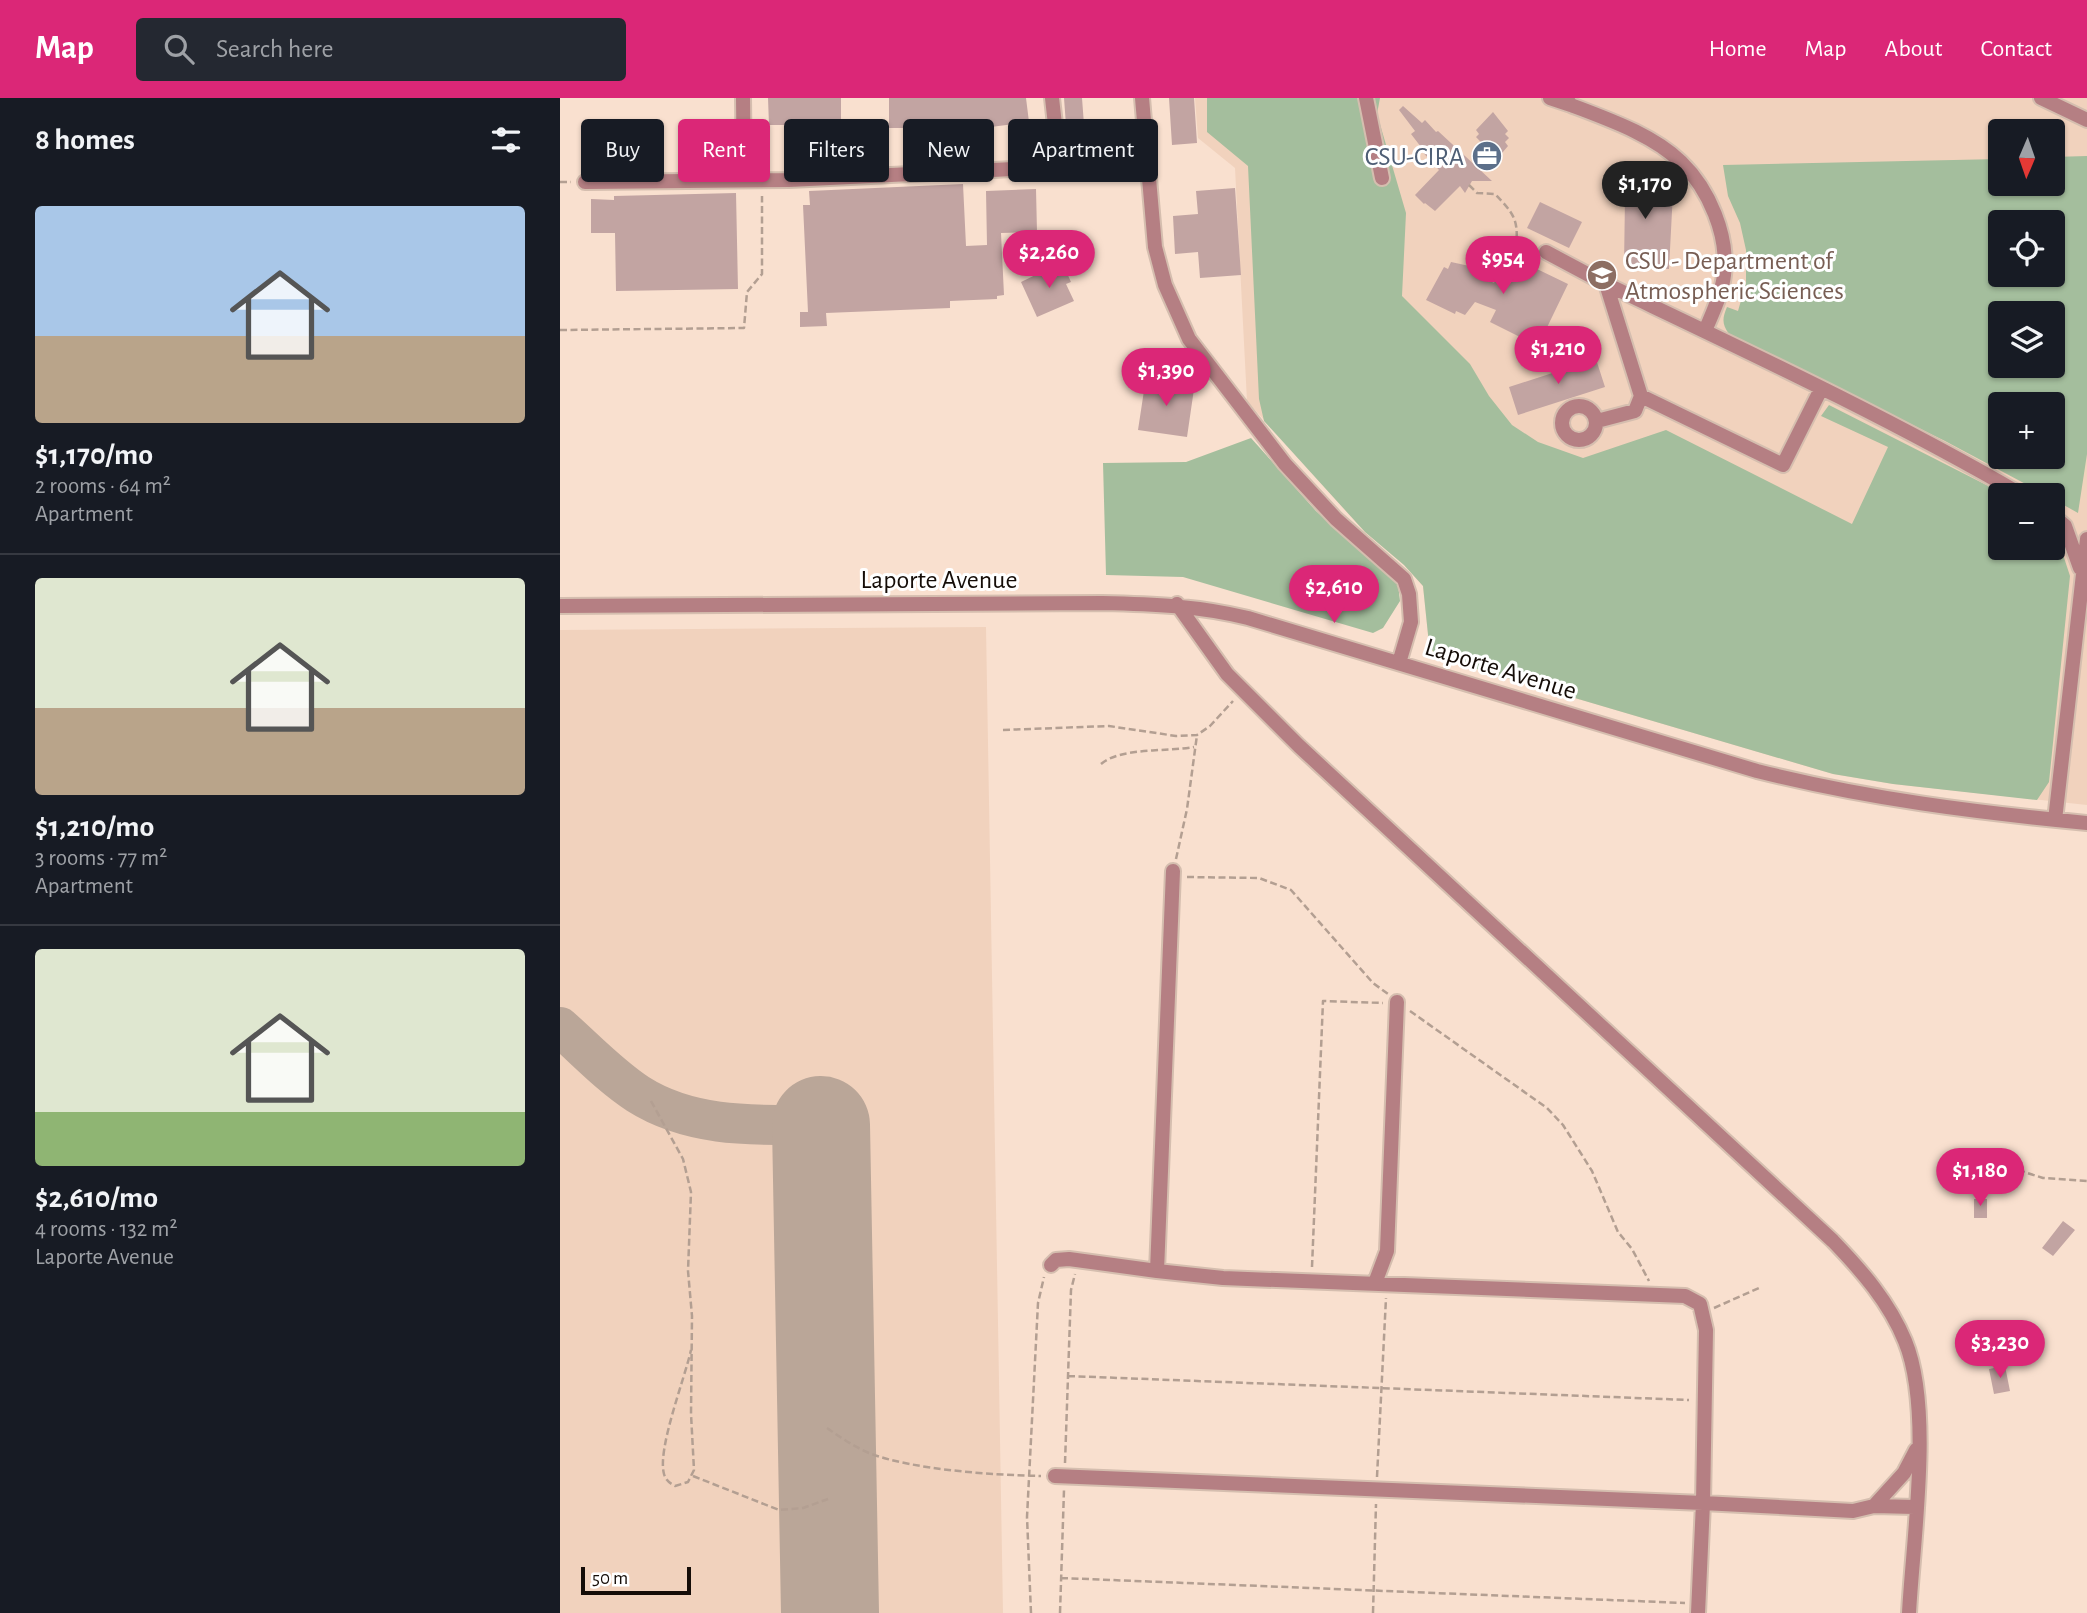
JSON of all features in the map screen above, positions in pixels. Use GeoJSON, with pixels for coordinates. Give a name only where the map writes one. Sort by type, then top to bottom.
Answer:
{"type":"FeatureCollection","features":[{"type":"Feature","properties":{"kind":"street"},"geometry":{"type":"LineString","coordinates":[[743,98],[743,119]]}},
{"type":"Feature","properties":{"kind":"street"},"geometry":{"type":"LineString","coordinates":[[1052,98],[1054,119]]}},
{"type":"Feature","properties":{"kind":"street"},"geometry":{"type":"LineString","coordinates":[[1142,98],[1144,119]]}},
{"type":"Feature","properties":{"kind":"street"},"geometry":{"type":"LineString","coordinates":[[1366,98],[1381,178]]}},
{"type":"Feature","properties":{"kind":"street"},"geometry":{"type":"LineString","coordinates":[[1550,98],[1568,101],[1650,141],[1681,162],[1698,185],[1714,212],[1724,242],[1724,276],[1704,331]]}},
{"type":"Feature","properties":{"kind":"street"},"geometry":{"type":"LineString","coordinates":[[2041,98],[2087,120]]}},
{"type":"Feature","properties":{"kind":"street"},"geometry":{"type":"LineString","coordinates":[[770,180],[1008,171]]}},
{"type":"Feature","properties":{"kind":"street"},"geometry":{"type":"LineString","coordinates":[[1149,182],[1156,247],[1165,285],[1189,338],[1284,464],[1336,519],[1404,579],[1409,594],[1411,622],[1399,663]]}},
{"type":"Feature","properties":{"kind":"street"},"geometry":{"type":"LineString","coordinates":[[1546,252],[1821,389],[1999,483]]}},
{"type":"Feature","properties":{"kind":"street"},"geometry":{"type":"LineString","coordinates":[[1597,421],[1635,411],[1641,396],[1606,284]]}},
{"type":"Feature","properties":{"kind":"street"},"geometry":{"type":"LineString","coordinates":[[1641,396],[1783,465],[1821,389]]}},
{"type":"Feature","properties":{"kind":"street"},"geometry":{"type":"LineString","coordinates":[[2065,525],[2076,552],[2082,579]]}},
{"type":"Feature","properties":{"kind":"street"},"geometry":{"type":"LineString","coordinates":[[2055,820],[2087,539]]}},
{"type":"Feature","properties":{"kind":"street"},"geometry":{"type":"LineString","coordinates":[[1177,604],[1208,650],[1242,690],[1299,746],[1865,1274],[1893,1316],[1905,1342],[1916,1387],[1918,1445],[1909,1613]]}},
{"type":"Feature","properties":{"kind":"street","name":"Laporte Avenue"},"geometry":{"type":"LineString","coordinates":[[560,606],[1177,604],[1248,618],[1757,771],[1835,790],[1928,806],[2087,823]]}},
{"type":"Feature","properties":{"kind":"street"},"geometry":{"type":"LineString","coordinates":[[1157,1271],[1173,873]]}},
{"type":"Feature","properties":{"kind":"street"},"geometry":{"type":"LineString","coordinates":[[1382,1283],[1387,1251],[1397,1002]]}},
{"type":"Feature","properties":{"kind":"street"},"geometry":{"type":"LineString","coordinates":[[1051,1265],[1056,1260],[1080,1261],[1223,1278],[1656,1293],[1694,1299],[1704,1312],[1707,1401],[1698,1609]]}},
{"type":"Feature","properties":{"kind":"street"},"geometry":{"type":"LineString","coordinates":[[1874,1506],[1904,1473],[1918,1445]]}},
{"type":"Feature","properties":{"kind":"street"},"geometry":{"type":"LineString","coordinates":[[1060,1476],[1853,1511],[1874,1506],[1915,1507]]}},
{"type":"Feature","properties":{"kind":"path"},"geometry":{"type":"LineString","coordinates":[[560,330],[744,328],[747,292],[762,274],[761,182]]}},
{"type":"Feature","properties":{"kind":"path"},"geometry":{"type":"LineString","coordinates":[[1469,185],[1477,194],[1494,194],[1508,209],[1519,225],[1516,246]]}},
{"type":"Feature","properties":{"kind":"path"},"geometry":{"type":"LineString","coordinates":[[1506,271],[1498,276],[1487,272],[1483,269],[1487,257],[1494,260],[1516,246],[1546,252]]}},
{"type":"Feature","properties":{"kind":"path"},"geometry":{"type":"LineString","coordinates":[[1242,690],[1222,714],[1197,735],[1188,809],[1173,873],[1259,878],[1291,890],[1373,983],[1547,1108],[1563,1125],[1592,1171],[1618,1232],[1632,1249],[1656,1293]]}},
{"type":"Feature","properties":{"kind":"path"},"geometry":{"type":"LineString","coordinates":[[1003,730],[1109,726],[1176,736],[1197,735]]}},
{"type":"Feature","properties":{"kind":"path"},"geometry":{"type":"LineString","coordinates":[[1101,764],[1114,755],[1194,747]]}},
{"type":"Feature","properties":{"kind":"path"},"geometry":{"type":"LineString","coordinates":[[1312,1281],[1323,1001],[1397,1002]]}},
{"type":"Feature","properties":{"kind":"path"},"geometry":{"type":"LineString","coordinates":[[651,1101],[674,1140],[689,1178],[687,1248],[691,1350],[693,1476],[688,1482],[675,1486],[668,1482],[664,1474],[663,1462],[691,1350]]}},
{"type":"Feature","properties":{"kind":"path"},"geometry":{"type":"LineString","coordinates":[[2018,1170],[2043,1178],[2087,1181]]}},
{"type":"Feature","properties":{"kind":"path"},"geometry":{"type":"LineString","coordinates":[[1060,1613],[1060,1476],[1071,1290],[1080,1261]]}},
{"type":"Feature","properties":{"kind":"path"},"geometry":{"type":"LineString","coordinates":[[1031,1613],[1028,1475],[1038,1303],[1041,1284],[1051,1265]]}},
{"type":"Feature","properties":{"kind":"path"},"geometry":{"type":"LineString","coordinates":[[1373,1613],[1382,1283]]}},
{"type":"Feature","properties":{"kind":"path"},"geometry":{"type":"LineString","coordinates":[[1704,1312],[1759,1288]]}},
{"type":"Feature","properties":{"kind":"path"},"geometry":{"type":"LineString","coordinates":[[1068,1376],[1707,1401]]}},
{"type":"Feature","properties":{"kind":"path"},"geometry":{"type":"LineString","coordinates":[[827,1427],[851,1444],[885,1458],[1001,1475],[1028,1475]]}},
{"type":"Feature","properties":{"kind":"path"},"geometry":{"type":"LineString","coordinates":[[693,1476],[779,1510],[803,1508],[828,1499]]}},
{"type":"Feature","properties":{"kind":"path"},"geometry":{"type":"LineString","coordinates":[[1061,1578],[1374,1590],[1698,1609]]}},
{"type":"Feature","properties":{"kind":"shaded area"},"geometry":{"type":"Polygon","coordinates":[[[1195,98],[2087,98],[2087,805],[1893,784],[1833,774],[1436,657],[1429,644],[1423,586],[1404,565],[1365,532],[1247,401],[1235,168],[1198,138],[1195,98]]]}},
{"type":"Feature","properties":{"kind":"shaded area"},"geometry":{"type":"Polygon","coordinates":[[[986,627],[1003,1613],[560,1613],[560,630],[986,627]]]}},
{"type":"Feature","properties":{"kind":"green space"},"geometry":{"type":"Polygon","coordinates":[[[1207,98],[1380,98],[1377,114],[1406,213],[1402,296],[1470,364],[1489,396],[1512,425],[1538,442],[1583,458],[1666,430],[1852,524],[1888,447],[1821,416],[1829,405],[1988,486],[1988,560],[2065,560],[2070,576],[2049,782],[2037,800],[1893,784],[1833,774],[1436,657],[1429,644],[1423,586],[1404,565],[1365,532],[1264,421],[1259,399],[1248,166],[1207,132],[1207,98]]]}},
{"type":"Feature","properties":{"kind":"green space"},"geometry":{"type":"Polygon","coordinates":[[[2087,156],[2087,454],[2078,513],[2065,506],[2065,483],[2024,483],[1997,469],[2065,469],[2065,392],[1988,392],[1988,464],[1729,334],[1724,324],[1724,315],[1727,307],[1738,311],[1746,283],[1746,250],[1740,223],[1728,196],[1723,165],[1988,159],[1988,196],[2065,196],[2065,157],[2087,156]]]}},
{"type":"Feature","properties":{"kind":"green space"},"geometry":{"type":"Polygon","coordinates":[[[1251,438],[1316,511],[1398,584],[1400,601],[1383,628],[1373,633],[1183,577],[1106,575],[1103,463],[1186,462],[1251,438]]]}},
{"type":"Feature","properties":{"kind":"building"},"geometry":{"type":"Polygon","coordinates":[[[768,98],[841,98],[841,119],[784,119],[784,125],[770,125],[768,98]]]}},
{"type":"Feature","properties":{"kind":"building"},"geometry":{"type":"Polygon","coordinates":[[[889,98],[1026,98],[1029,119],[1008,119],[1008,125],[994,127],[994,119],[903,119],[903,128],[889,128],[889,98]]]}},
{"type":"Feature","properties":{"kind":"building"},"geometry":{"type":"Polygon","coordinates":[[[1064,98],[1082,98],[1084,119],[1066,119],[1064,98]]]}},
{"type":"Feature","properties":{"kind":"building"},"geometry":{"type":"Polygon","coordinates":[[[1169,98],[1194,98],[1197,143],[1172,145],[1169,98]]]}},
{"type":"Feature","properties":{"kind":"building","name":"CSU-CIRA"},"geometry":{"type":"Polygon","coordinates":[[[1403,106],[1422,123],[1425,120],[1492,181],[1472,181],[1465,193],[1460,186],[1435,211],[1424,204],[1415,195],[1439,170],[1419,148],[1421,147],[1411,134],[1415,131],[1399,110],[1403,106]]]}},
{"type":"Feature","properties":{"kind":"building"},"geometry":{"type":"Polygon","coordinates":[[[1493,112],[1508,131],[1505,134],[1509,138],[1505,142],[1508,146],[1497,159],[1476,137],[1479,134],[1476,130],[1493,112]]]}},
{"type":"Feature","properties":{"kind":"building"},"geometry":{"type":"Polygon","coordinates":[[[1615,172],[1653,174],[1652,190],[1673,192],[1669,269],[1624,266],[1625,198],[1613,198],[1615,172]]]}},
{"type":"Feature","properties":{"kind":"building"},"geometry":{"type":"Polygon","coordinates":[[[963,184],[966,246],[987,245],[986,191],[1036,189],[1037,232],[1001,233],[1004,295],[997,296],[997,299],[950,301],[950,308],[826,313],[827,326],[800,327],[800,312],[808,312],[803,205],[810,205],[809,191],[963,184]]]}},
{"type":"Feature","properties":{"kind":"building"},"geometry":{"type":"Polygon","coordinates":[[[1235,188],[1241,275],[1200,278],[1198,252],[1175,254],[1173,216],[1198,214],[1196,191],[1235,188]]]}},
{"type":"Feature","properties":{"kind":"building"},"geometry":{"type":"Polygon","coordinates":[[[736,193],[738,289],[616,291],[615,233],[591,233],[591,199],[736,193]]]}},
{"type":"Feature","properties":{"kind":"building"},"geometry":{"type":"Polygon","coordinates":[[[1540,202],[1582,222],[1569,248],[1527,228],[1540,202]]]}},
{"type":"Feature","properties":{"kind":"building"},"geometry":{"type":"Polygon","coordinates":[[[1508,255],[1568,284],[1538,346],[1490,322],[1496,310],[1475,302],[1465,315],[1456,311],[1455,314],[1426,300],[1444,267],[1448,269],[1451,262],[1474,267],[1471,272],[1494,283],[1508,255]]]}},
{"type":"Feature","properties":{"kind":"building"},"geometry":{"type":"Polygon","coordinates":[[[1062,262],[1071,282],[1066,284],[1074,301],[1037,317],[1021,282],[1062,262]]]}},
{"type":"Feature","properties":{"kind":"building"},"geometry":{"type":"Polygon","coordinates":[[[1594,353],[1605,387],[1518,415],[1509,387],[1577,365],[1574,359],[1594,353]]]}},
{"type":"Feature","properties":{"kind":"building"},"geometry":{"type":"Polygon","coordinates":[[[1156,379],[1183,383],[1182,387],[1194,389],[1187,437],[1138,430],[1145,384],[1155,386],[1156,379]]]}},
{"type":"Feature","properties":{"kind":"building"},"geometry":{"type":"Polygon","coordinates":[[[1974,1199],[1987,1199],[1987,1218],[1974,1218],[1974,1199]]]}},
{"type":"Feature","properties":{"kind":"building"},"geometry":{"type":"Polygon","coordinates":[[[2063,1221],[2075,1230],[2053,1256],[2042,1248],[2063,1221]]]}},
{"type":"Feature","properties":{"kind":"building"},"geometry":{"type":"Polygon","coordinates":[[[2005,1366],[2010,1391],[1994,1394],[1989,1369],[2005,1366]]]}},
{"type":"Feature","properties":{"kind":"taxiway"},"geometry":{"type":"LineString","coordinates":[[560,1027],[617,1079],[638,1094],[681,1114],[727,1123],[821,1125]]}},
{"type":"Feature","properties":{"kind":"runway"},"geometry":{"type":"LineString","coordinates":[[821,1125],[830,1613]]}},
{"type":"Feature","properties":{"kind":"place","name":"CSU-CIRA"},"geometry":{"type":"Point","coordinates":[1487,156]}},
{"type":"Feature","properties":{"kind":"place","name":"CSU - Department of Atmospheric Sciences"},"geometry":{"type":"Point","coordinates":[1602,275]}}]}
